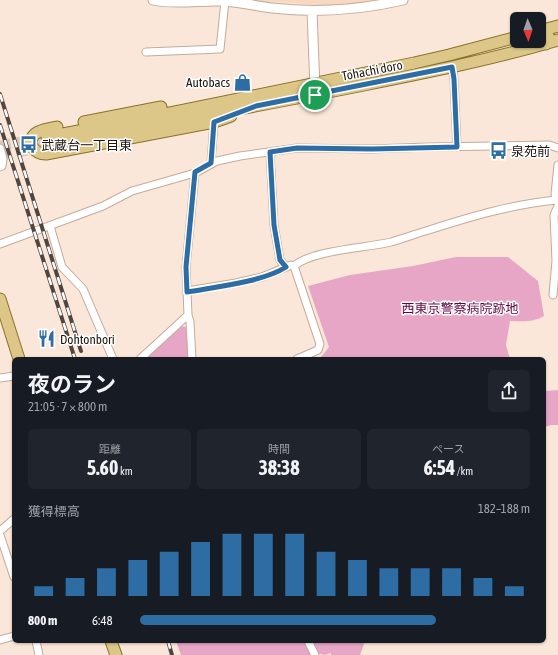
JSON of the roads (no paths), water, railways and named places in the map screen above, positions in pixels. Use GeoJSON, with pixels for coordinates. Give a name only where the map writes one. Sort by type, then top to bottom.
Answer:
{"type":"FeatureCollection","features":[{"type":"Feature","properties":{"kind":"main road"},"geometry":{"type":"LineString","coordinates":[[546,29],[558,26]]}},
{"type":"Feature","properties":{"kind":"main road","name":"Tohachi doro"},"geometry":{"type":"LineString","coordinates":[[510,39],[414,63],[141,119],[48,142],[315,95],[452,67],[516,52],[525,48]]}},
{"type":"Feature","properties":{"kind":"main road","name":"Tohachi doro"},"geometry":{"type":"LineString","coordinates":[[546,40],[558,40]]}},
{"type":"Feature","properties":{"kind":"main road"},"geometry":{"type":"LineString","coordinates":[[474,49],[510,44]]}},
{"type":"Feature","properties":{"kind":"main road"},"geometry":{"type":"LineString","coordinates":[[256,106],[214,122],[46,154],[38,153],[32,145],[33,137],[42,130],[217,96],[262,93]]}},
{"type":"Feature","properties":{"kind":"main road"},"geometry":{"type":"LineString","coordinates":[[0,299],[18,357]]}},
{"type":"Feature","properties":{"kind":"main road"},"geometry":{"type":"LineString","coordinates":[[112,643],[116,655]]}},
{"type":"Feature","properties":{"kind":"street"},"geometry":{"type":"LineString","coordinates":[[153,0],[176,2],[224,2],[312,11],[364,8],[403,0]]}},
{"type":"Feature","properties":{"kind":"street"},"geometry":{"type":"LineString","coordinates":[[146,52],[220,49],[224,2]]}},
{"type":"Feature","properties":{"kind":"street"},"geometry":{"type":"LineString","coordinates":[[312,11],[315,95]]}},
{"type":"Feature","properties":{"kind":"street"},"geometry":{"type":"LineString","coordinates":[[452,67],[454,79],[457,147]]}},
{"type":"Feature","properties":{"kind":"street"},"geometry":{"type":"LineString","coordinates":[[211,163],[214,122]]}},
{"type":"Feature","properties":{"kind":"street"},"geometry":{"type":"LineString","coordinates":[[0,244],[102,206],[132,191],[195,172],[211,163],[240,156],[297,148],[372,149],[548,145],[558,148]]}},
{"type":"Feature","properties":{"kind":"street"},"geometry":{"type":"LineString","coordinates":[[0,148],[3,159],[2,166],[0,167]]}},
{"type":"Feature","properties":{"kind":"street"},"geometry":{"type":"LineString","coordinates":[[270,152],[274,225],[280,260],[286,267]]}},
{"type":"Feature","properties":{"kind":"street"},"geometry":{"type":"LineString","coordinates":[[553,295],[556,260],[554,215],[558,202],[555,194],[558,165]]}},
{"type":"Feature","properties":{"kind":"street"},"geometry":{"type":"LineString","coordinates":[[192,357],[186,267],[195,172]]}},
{"type":"Feature","properties":{"kind":"street"},"geometry":{"type":"LineString","coordinates":[[187,292],[262,277],[320,255],[391,242],[513,206],[558,202]]}},
{"type":"Feature","properties":{"kind":"street"},"geometry":{"type":"LineString","coordinates":[[50,226],[62,267],[83,289],[112,357]]}},
{"type":"Feature","properties":{"kind":"street"},"geometry":{"type":"LineString","coordinates":[[294,266],[320,344],[318,350],[302,357]]}},
{"type":"Feature","properties":{"kind":"street"},"geometry":{"type":"LineString","coordinates":[[142,357],[188,315]]}},
{"type":"Feature","properties":{"kind":"street"},"geometry":{"type":"LineString","coordinates":[[0,378],[12,376]]}},
{"type":"Feature","properties":{"kind":"street"},"geometry":{"type":"LineString","coordinates":[[12,521],[0,533],[12,571]]}},
{"type":"Feature","properties":{"kind":"street"},"geometry":{"type":"LineString","coordinates":[[0,640],[12,637]]}},
{"type":"Feature","properties":{"kind":"street"},"geometry":{"type":"LineString","coordinates":[[36,643],[39,655]]}},
{"type":"Feature","properties":{"kind":"street"},"geometry":{"type":"LineString","coordinates":[[309,643],[315,655]]}},
{"type":"Feature","properties":{"kind":"tunnel"},"geometry":{"type":"LineString","coordinates":[[0,146],[47,137]]}},
{"type":"Feature","properties":{"kind":"tunnel"},"geometry":{"type":"LineString","coordinates":[[0,155],[49,146]]}},
{"type":"Feature","properties":{"kind":"railway"},"geometry":{"type":"LineString","coordinates":[[0,94],[81,351]]}},
{"type":"Feature","properties":{"kind":"railway"},"geometry":{"type":"LineString","coordinates":[[0,125],[74,357]]}},
{"type":"Feature","properties":{"kind":"railway"},"geometry":{"type":"LineString","coordinates":[[169,643],[172,655]]}},
{"type":"Feature","properties":{"kind":"place","name":"Autobacs"},"geometry":{"type":"Point","coordinates":[243,82]}},
{"type":"Feature","properties":{"kind":"place","name":"武蔵台一丁目東"},"geometry":{"type":"Point","coordinates":[28,145]}},
{"type":"Feature","properties":{"kind":"place","name":"泉苑前"},"geometry":{"type":"Point","coordinates":[498,151]}},
{"type":"Feature","properties":{"kind":"place","name":"Dohtonbori"},"geometry":{"type":"Point","coordinates":[47,339]}},
{"type":"Feature","properties":{"kind":"park label","name":"西東京警察病院跡地"},"geometry":{"type":"Point","coordinates":[460,308]}}]}
